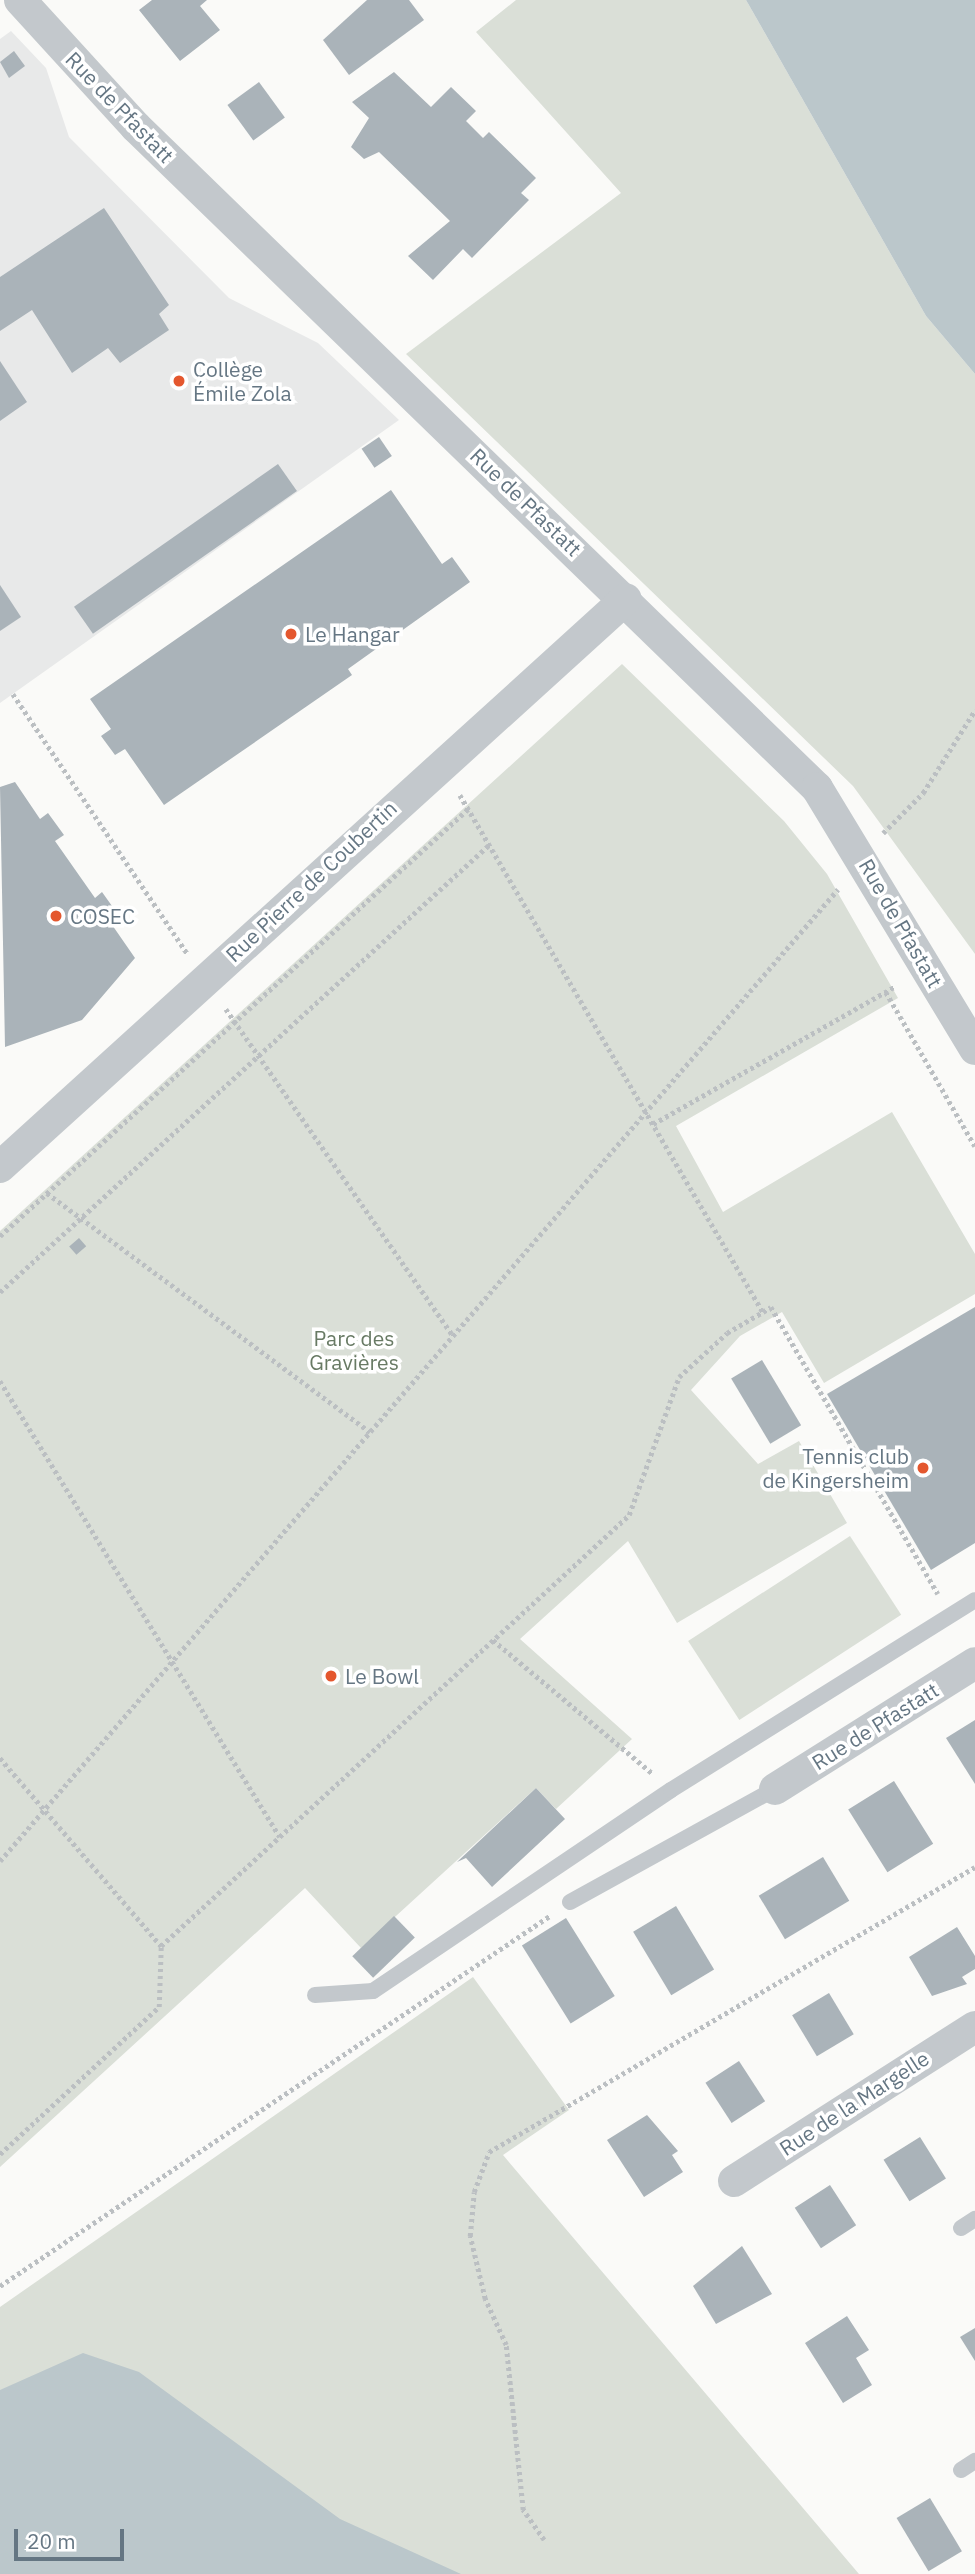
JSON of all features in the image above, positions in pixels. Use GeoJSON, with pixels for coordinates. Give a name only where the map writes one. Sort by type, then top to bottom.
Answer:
{"type":"FeatureCollection","features":[{"type":"Feature","properties":{"kind":"street","name":"Rue de Pfastatt"},"geometry":{"type":"LineString","coordinates":[[20,0],[136,127],[626,599],[817,788],[864,859],[975,1049]]}},
{"type":"Feature","properties":{"kind":"street","name":"Rue Pierre de Coubertin"},"geometry":{"type":"LineString","coordinates":[[0,1167],[441,761],[626,599]]}},
{"type":"Feature","properties":{"kind":"street","name":"Rue de Pfastatt"},"geometry":{"type":"LineString","coordinates":[[775,1789],[975,1663]]}},
{"type":"Feature","properties":{"kind":"street","name":"Rue de la Margelle"},"geometry":{"type":"LineString","coordinates":[[734,2181],[975,2026]]}},
{"type":"Feature","properties":{"kind":"lane"},"geometry":{"type":"LineString","coordinates":[[315,1995],[373,1991],[671,1790],[975,1600]]}},
{"type":"Feature","properties":{"kind":"lane"},"geometry":{"type":"LineString","coordinates":[[570,1902],[775,1789]]}},
{"type":"Feature","properties":{"kind":"lane"},"geometry":{"type":"LineString","coordinates":[[961,2470],[975,2461]]}},
{"type":"Feature","properties":{"kind":"path"},"geometry":{"type":"LineString","coordinates":[[13,694],[205,979],[453,1336]]}},
{"type":"Feature","properties":{"kind":"path"},"geometry":{"type":"LineString","coordinates":[[0,1861],[923,793],[975,710]]}},
{"type":"Feature","properties":{"kind":"path"},"geometry":{"type":"LineString","coordinates":[[441,761],[763,1312]]}},
{"type":"Feature","properties":{"kind":"path"},"geometry":{"type":"LineString","coordinates":[[0,1236],[468,808]]}},
{"type":"Feature","properties":{"kind":"path"},"geometry":{"type":"LineString","coordinates":[[0,1292],[490,844]]}},
{"type":"Feature","properties":{"kind":"path"},"geometry":{"type":"LineString","coordinates":[[653,1124],[928,968]]}},
{"type":"Feature","properties":{"kind":"path"},"geometry":{"type":"LineString","coordinates":[[886,992],[975,1146]]}},
{"type":"Feature","properties":{"kind":"path"},"geometry":{"type":"LineString","coordinates":[[47,1193],[370,1432]]}},
{"type":"Feature","properties":{"kind":"path"},"geometry":{"type":"LineString","coordinates":[[161,1946],[629,1515],[679,1377],[727,1333],[771,1307],[951,1615]]}},
{"type":"Feature","properties":{"kind":"path"},"geometry":{"type":"LineString","coordinates":[[0,1381],[280,1837]]}},
{"type":"Feature","properties":{"kind":"path"},"geometry":{"type":"LineString","coordinates":[[493,1640],[671,1790]]}},
{"type":"Feature","properties":{"kind":"path"},"geometry":{"type":"LineString","coordinates":[[0,1758],[161,1946],[159,2007],[0,2154]]}},
{"type":"Feature","properties":{"kind":"path"},"geometry":{"type":"LineString","coordinates":[[544,2540],[523,2510],[506,2345],[485,2299],[470,2236],[474,2192],[489,2152],[975,1867]]}},
{"type":"Feature","properties":{"kind":"path"},"geometry":{"type":"LineString","coordinates":[[0,2286],[570,1902]]}},
{"type":"Feature","properties":{"kind":"shaded area"},"geometry":{"type":"Polygon","coordinates":[[[746,0],[975,0],[975,374],[926,316],[746,0]]]}},
{"type":"Feature","properties":{"kind":"shaded area","name":"Collège Émile Zola"},"geometry":{"type":"Polygon","coordinates":[[[11,31],[46,68],[69,137],[229,298],[318,343],[399,420],[0,703],[0,39],[11,31]]]}},
{"type":"Feature","properties":{"kind":"shaded area"},"geometry":{"type":"Polygon","coordinates":[[[83,2353],[139,2372],[340,2519],[461,2574],[0,2574],[0,2390],[83,2353]]]}},
{"type":"Feature","properties":{"kind":"green space"},"geometry":{"type":"Polygon","coordinates":[[[516,0],[746,0],[926,316],[975,374],[975,954],[853,786],[406,354],[621,193],[476,32],[516,0]]]}},
{"type":"Feature","properties":{"kind":"green space","name":"Parc des Gravières"},"geometry":{"type":"Polygon","coordinates":[[[622,664],[784,821],[827,874],[898,998],[676,1126],[723,1212],[892,1112],[975,1254],[975,1294],[824,1383],[782,1312],[740,1336],[691,1390],[758,1464],[799,1441],[847,1523],[677,1623],[628,1541],[520,1639],[632,1739],[556,1809],[536,1788],[361,1948],[305,1888],[0,2167],[0,1231],[622,664]]]}},
{"type":"Feature","properties":{"kind":"green space"},"geometry":{"type":"Polygon","coordinates":[[[850,1536],[901,1615],[739,1720],[688,1641],[850,1536]]]}},
{"type":"Feature","properties":{"kind":"green space"},"geometry":{"type":"Polygon","coordinates":[[[473,1977],[569,2110],[503,2155],[859,2574],[0,2574],[0,2307],[473,1977]]]}},
{"type":"Feature","properties":{"kind":"building"},"geometry":{"type":"Polygon","coordinates":[[[152,0],[207,0],[200,6],[220,30],[180,61],[139,10],[152,0]]]}},
{"type":"Feature","properties":{"kind":"building"},"geometry":{"type":"Polygon","coordinates":[[[367,0],[409,0],[424,20],[349,75],[323,40],[367,0]]]}},
{"type":"Feature","properties":{"kind":"building"},"geometry":{"type":"Polygon","coordinates":[[[14,51],[25,66],[9,78],[0,62],[14,51]]]}},
{"type":"Feature","properties":{"kind":"building"},"geometry":{"type":"Polygon","coordinates":[[[394,72],[431,107],[451,87],[476,111],[466,121],[483,138],[489,132],[536,178],[521,193],[529,200],[472,258],[463,249],[433,280],[408,256],[450,221],[379,152],[364,159],[351,147],[369,118],[352,102],[394,72]]]}},
{"type":"Feature","properties":{"kind":"building"},"geometry":{"type":"Polygon","coordinates":[[[259,82],[285,118],[253,141],[227,105],[259,82]]]}},
{"type":"Feature","properties":{"kind":"building"},"geometry":{"type":"Polygon","coordinates":[[[104,208],[169,305],[159,314],[169,330],[120,363],[108,348],[72,373],[32,310],[0,331],[0,277],[104,208]]]}},
{"type":"Feature","properties":{"kind":"building"},"geometry":{"type":"Polygon","coordinates":[[[0,361],[27,402],[0,421],[0,361]]]}},
{"type":"Feature","properties":{"kind":"building"},"geometry":{"type":"Polygon","coordinates":[[[379,437],[392,456],[374,468],[362,449],[379,437]]]}},
{"type":"Feature","properties":{"kind":"building"},"geometry":{"type":"Polygon","coordinates":[[[278,464],[297,491],[93,634],[74,607],[278,464]]]}},
{"type":"Feature","properties":{"kind":"building","name":"Le Hangar"},"geometry":{"type":"Polygon","coordinates":[[[391,490],[442,564],[452,557],[470,582],[348,669],[352,675],[164,805],[125,749],[115,755],[101,736],[111,729],[90,699],[391,490]]]}},
{"type":"Feature","properties":{"kind":"building"},"geometry":{"type":"Polygon","coordinates":[[[0,585],[21,617],[0,631],[0,585]]]}},
{"type":"Feature","properties":{"kind":"building","name":"COSEC"},"geometry":{"type":"Polygon","coordinates":[[[15,782],[40,819],[48,813],[64,835],[55,841],[95,898],[102,892],[117,913],[108,919],[135,958],[82,1020],[5,1047],[0,787],[15,782]]]}},
{"type":"Feature","properties":{"kind":"building"},"geometry":{"type":"Polygon","coordinates":[[[79,1238],[86,1246],[76,1255],[69,1247],[79,1238]]]}},
{"type":"Feature","properties":{"kind":"building","name":"Tennis club de Kingersheim"},"geometry":{"type":"Polygon","coordinates":[[[975,1307],[975,1543],[931,1570],[827,1394],[975,1307]]]}},
{"type":"Feature","properties":{"kind":"building"},"geometry":{"type":"Polygon","coordinates":[[[762,1360],[801,1425],[770,1444],[731,1379],[762,1360]]]}},
{"type":"Feature","properties":{"kind":"building"},"geometry":{"type":"Polygon","coordinates":[[[975,1720],[975,1784],[946,1738],[975,1720]]]}},
{"type":"Feature","properties":{"kind":"building"},"geometry":{"type":"Polygon","coordinates":[[[894,1781],[933,1844],[887,1872],[848,1810],[894,1781]]]}},
{"type":"Feature","properties":{"kind":"building"},"geometry":{"type":"Polygon","coordinates":[[[536,1788],[565,1819],[492,1887],[466,1858],[457,1862],[536,1788]]]}},
{"type":"Feature","properties":{"kind":"building"},"geometry":{"type":"Polygon","coordinates":[[[823,1857],[849,1901],[785,1939],[759,1896],[823,1857]]]}},
{"type":"Feature","properties":{"kind":"building"},"geometry":{"type":"Polygon","coordinates":[[[676,1906],[714,1969],[671,1995],[633,1932],[676,1906]]]}},
{"type":"Feature","properties":{"kind":"building"},"geometry":{"type":"Polygon","coordinates":[[[394,1916],[415,1938],[373,1978],[352,1956],[394,1916]]]}},
{"type":"Feature","properties":{"kind":"building"},"geometry":{"type":"Polygon","coordinates":[[[566,1918],[615,1996],[571,2024],[522,1946],[566,1918]]]}},
{"type":"Feature","properties":{"kind":"building"},"geometry":{"type":"Polygon","coordinates":[[[957,1927],[975,1956],[975,1969],[962,1977],[967,1984],[932,1996],[909,1957],[957,1927]]]}},
{"type":"Feature","properties":{"kind":"building"},"geometry":{"type":"Polygon","coordinates":[[[829,1993],[854,2034],[817,2056],[792,2015],[829,1993]]]}},
{"type":"Feature","properties":{"kind":"building"},"geometry":{"type":"Polygon","coordinates":[[[739,2061],[765,2101],[732,2123],[705,2083],[739,2061]]]}},
{"type":"Feature","properties":{"kind":"building"},"geometry":{"type":"Polygon","coordinates":[[[647,2115],[678,2151],[672,2155],[683,2172],[644,2197],[607,2140],[647,2115]]]}},
{"type":"Feature","properties":{"kind":"building"},"geometry":{"type":"Polygon","coordinates":[[[920,2137],[946,2179],[909,2201],[884,2160],[920,2137]]]}},
{"type":"Feature","properties":{"kind":"building"},"geometry":{"type":"Polygon","coordinates":[[[830,2185],[856,2225],[821,2248],[795,2208],[830,2185]]]}},
{"type":"Feature","properties":{"kind":"building"},"geometry":{"type":"Polygon","coordinates":[[[742,2246],[772,2294],[716,2324],[693,2286],[742,2246]]]}},
{"type":"Feature","properties":{"kind":"building"},"geometry":{"type":"Polygon","coordinates":[[[847,2316],[869,2350],[856,2358],[872,2385],[843,2403],[805,2343],[847,2316]]]}},
{"type":"Feature","properties":{"kind":"building"},"geometry":{"type":"Polygon","coordinates":[[[975,2328],[975,2361],[960,2337],[975,2328]]]}},
{"type":"Feature","properties":{"kind":"building"},"geometry":{"type":"Polygon","coordinates":[[[930,2498],[962,2551],[929,2571],[897,2518],[930,2498]]]}},
{"type":"Feature","properties":{"kind":"place","name":"Collège Émile Zola"},"geometry":{"type":"Point","coordinates":[179,381]}},
{"type":"Feature","properties":{"kind":"place","name":"Le Hangar"},"geometry":{"type":"Point","coordinates":[291,634]}},
{"type":"Feature","properties":{"kind":"place","name":"COSEC"},"geometry":{"type":"Point","coordinates":[56,916]}},
{"type":"Feature","properties":{"kind":"place","name":"Tennis club de Kingersheim"},"geometry":{"type":"Point","coordinates":[923,1468]}},
{"type":"Feature","properties":{"kind":"place","name":"Le Bowl"},"geometry":{"type":"Point","coordinates":[331,1676]}}]}
